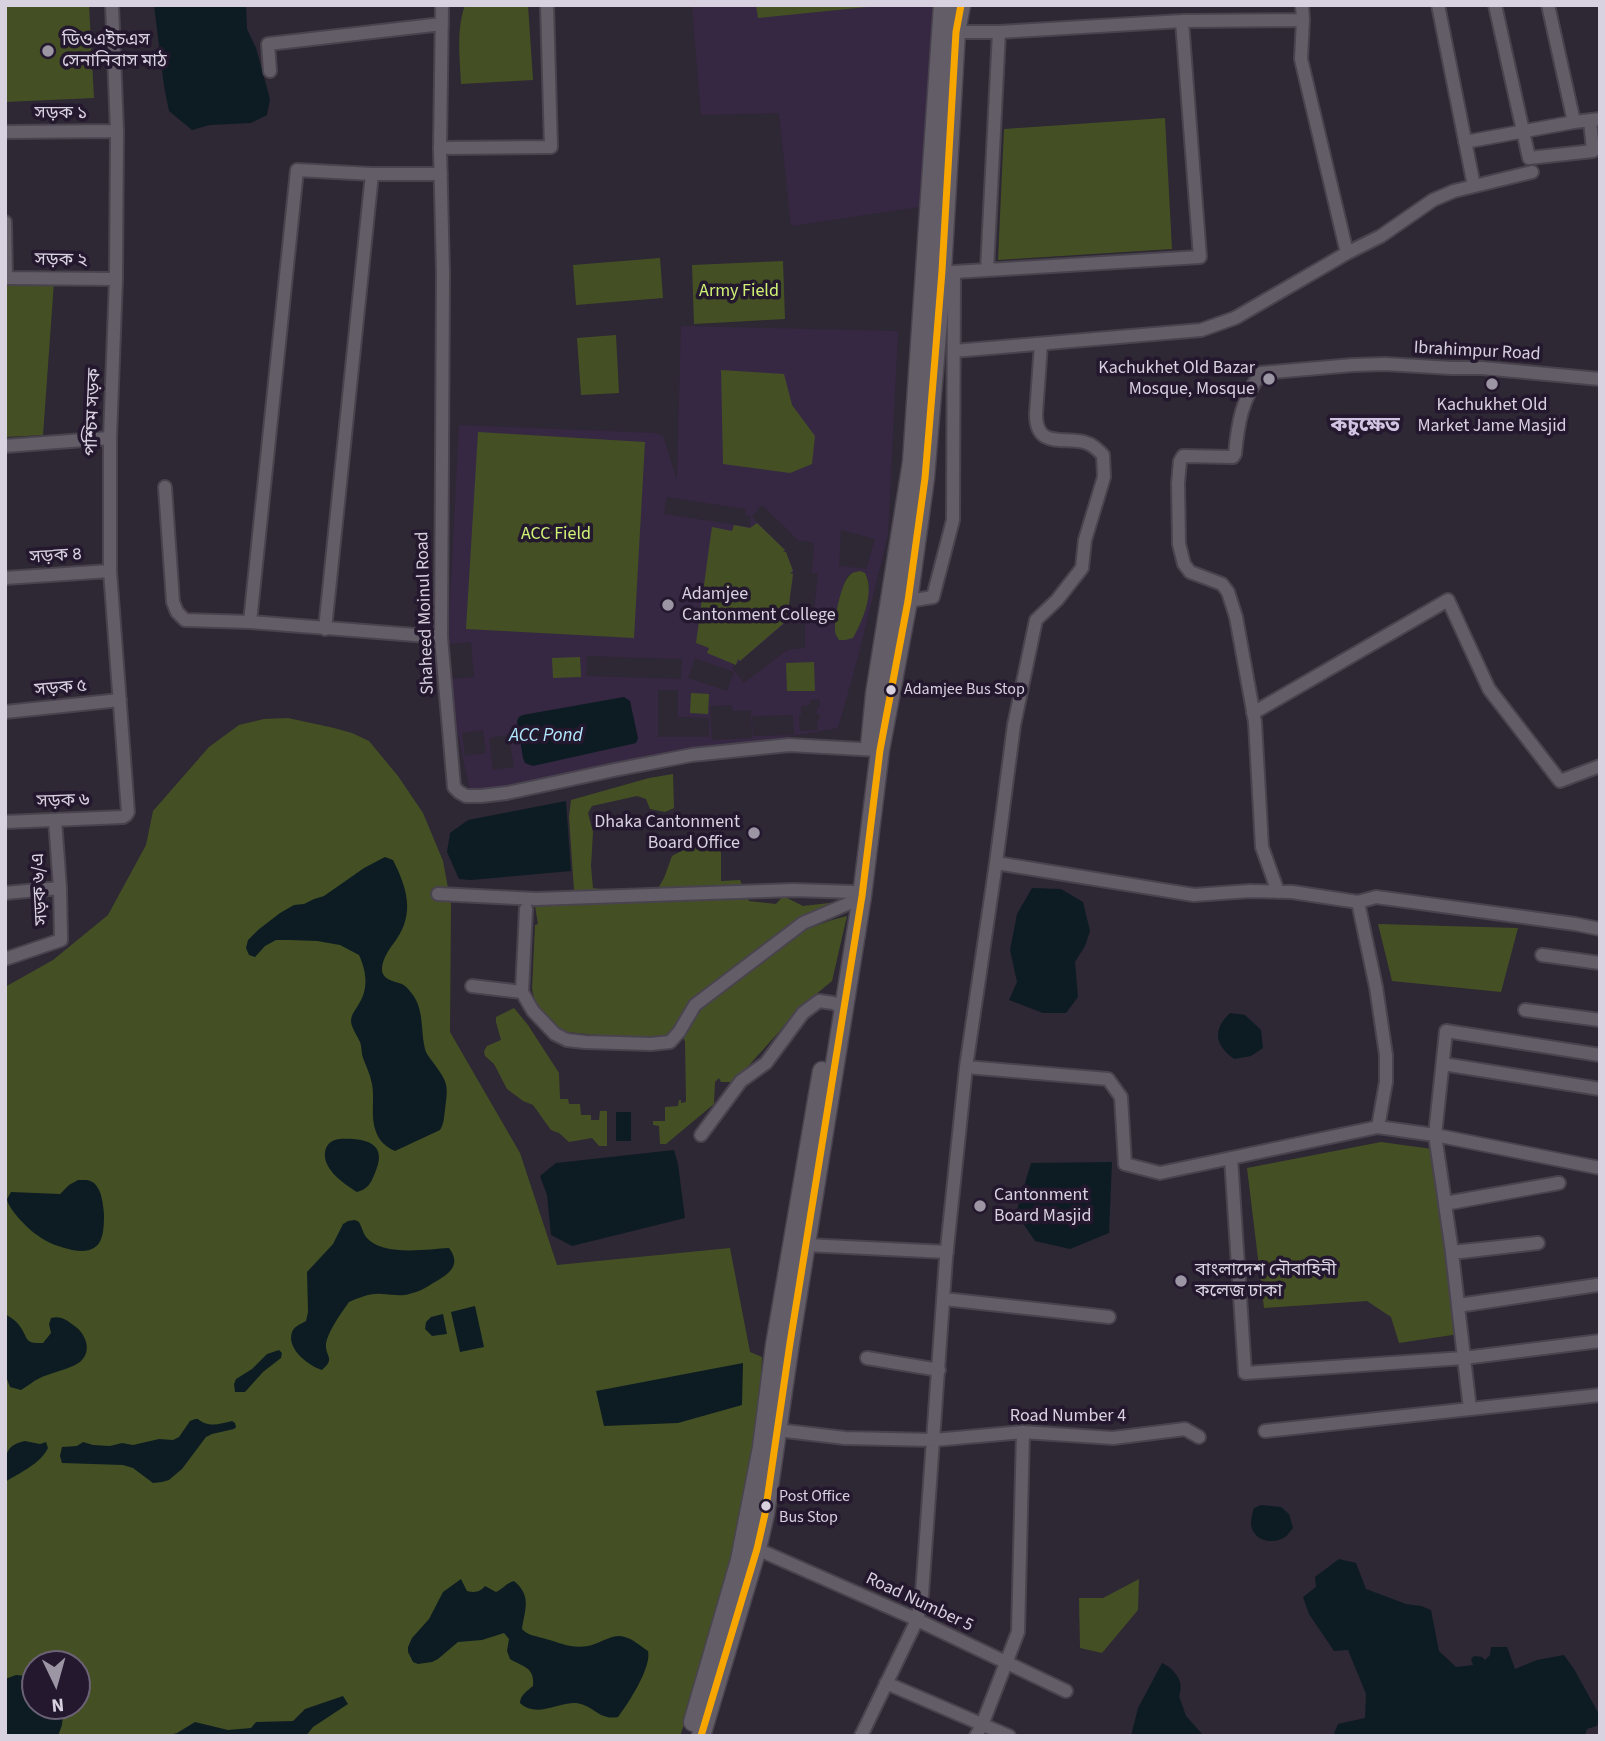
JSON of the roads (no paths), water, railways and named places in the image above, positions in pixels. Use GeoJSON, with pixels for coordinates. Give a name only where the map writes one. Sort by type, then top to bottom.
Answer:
{"type":"FeatureCollection","features":[{"type":"Feature","properties":{"kind":"main road"},"geometry":{"type":"LineString","coordinates":[[875,750],[875,694],[912,462],[943,5]]}},
{"type":"Feature","properties":{"kind":"main road"},"geometry":{"type":"LineString","coordinates":[[701,1736],[765,1514],[806,1245],[875,750],[908,601],[948,272],[956,32],[961,5]]}},
{"type":"Feature","properties":{"kind":"main road"},"geometry":{"type":"LineString","coordinates":[[689,1736],[740,1560],[762,1447],[775,1345],[839,1005]]}},
{"type":"Feature","properties":{"kind":"street","name":"পশ্চিম সড়ক"},"geometry":{"type":"LineString","coordinates":[[112,5],[117,131],[116,279],[110,438],[110,572],[128,812],[123,817]]}},
{"type":"Feature","properties":{"kind":"street","name":"Shaheed Moinul Road"},"geometry":{"type":"LineString","coordinates":[[442,5],[440,637],[454,787],[466,796],[507,793],[692,755],[789,745],[875,750]]}},
{"type":"Feature","properties":{"kind":"street"},"geometry":{"type":"LineString","coordinates":[[440,148],[551,147],[547,5]]}},
{"type":"Feature","properties":{"kind":"street"},"geometry":{"type":"LineString","coordinates":[[1302,5],[1301,59],[1347,253]]}},
{"type":"Feature","properties":{"kind":"street"},"geometry":{"type":"LineString","coordinates":[[1438,5],[1475,186]]}},
{"type":"Feature","properties":{"kind":"street"},"geometry":{"type":"LineString","coordinates":[[1465,142],[1523,131],[1574,122],[1595,120],[1593,151],[1530,158],[1523,131],[1495,5]]}},
{"type":"Feature","properties":{"kind":"street"},"geometry":{"type":"LineString","coordinates":[[1548,5],[1574,122]]}},
{"type":"Feature","properties":{"kind":"street"},"geometry":{"type":"LineString","coordinates":[[956,32],[1182,21],[1303,20]]}},
{"type":"Feature","properties":{"kind":"street"},"geometry":{"type":"LineString","coordinates":[[908,601],[933,597],[953,520],[954,351],[948,272],[1200,257],[1182,21]]}},
{"type":"Feature","properties":{"kind":"street"},"geometry":{"type":"LineString","coordinates":[[270,71],[268,44],[442,24]]}},
{"type":"Feature","properties":{"kind":"street"},"geometry":{"type":"LineString","coordinates":[[987,271],[999,32]]}},
{"type":"Feature","properties":{"kind":"street","name":"সড়ক ১"},"geometry":{"type":"LineString","coordinates":[[5,132],[117,131]]}},
{"type":"Feature","properties":{"kind":"street"},"geometry":{"type":"LineString","coordinates":[[250,622],[297,170],[440,174]]}},
{"type":"Feature","properties":{"kind":"street"},"geometry":{"type":"LineString","coordinates":[[954,351],[1201,330],[1235,318],[1381,236],[1433,200],[1454,191],[1532,172]]}},
{"type":"Feature","properties":{"kind":"street"},"geometry":{"type":"LineString","coordinates":[[325,628],[372,174]]}},
{"type":"Feature","properties":{"kind":"street"},"geometry":{"type":"LineString","coordinates":[[5,222],[6,278]]}},
{"type":"Feature","properties":{"kind":"street","name":"সড়ক ২"},"geometry":{"type":"LineString","coordinates":[[6,278],[116,279]]}},
{"type":"Feature","properties":{"kind":"street"},"geometry":{"type":"LineString","coordinates":[[861,1736],[916,1620],[922,1594],[947,1252],[966,1067],[1014,726],[1036,620],[1057,600],[1082,568],[1085,540],[1104,477],[1103,455],[1095,447],[1087,443],[1044,436],[1039,432],[1036,414],[1041,344]]}},
{"type":"Feature","properties":{"kind":"street","name":"Ibrahimpur Road"},"geometry":{"type":"LineString","coordinates":[[1253,713],[1236,617],[1228,592],[1222,584],[1190,572],[1184,564],[1179,544],[1178,483],[1183,456],[1233,457],[1238,424],[1250,388],[1262,373],[1385,364],[1482,368],[1600,379]]}},
{"type":"Feature","properties":{"kind":"street"},"geometry":{"type":"LineString","coordinates":[[5,446],[110,438]]}},
{"type":"Feature","properties":{"kind":"street"},"geometry":{"type":"LineString","coordinates":[[165,487],[173,601],[177,612],[185,620],[250,622],[440,637]]}},
{"type":"Feature","properties":{"kind":"street","name":"সড়ক ৪"},"geometry":{"type":"LineString","coordinates":[[5,578],[110,572]]}},
{"type":"Feature","properties":{"kind":"street"},"geometry":{"type":"LineString","coordinates":[[1278,892],[1262,847],[1253,713],[1448,600],[1489,689],[1560,781],[1600,766]]}},
{"type":"Feature","properties":{"kind":"street","name":"সড়ক ৫"},"geometry":{"type":"LineString","coordinates":[[5,712],[120,700]]}},
{"type":"Feature","properties":{"kind":"street","name":"সড়ক ৬"},"geometry":{"type":"LineString","coordinates":[[5,822],[123,817]]}},
{"type":"Feature","properties":{"kind":"street","name":"সড়ক ৬/এ"},"geometry":{"type":"LineString","coordinates":[[5,959],[61,940],[55,820]]}},
{"type":"Feature","properties":{"kind":"street"},"geometry":{"type":"LineString","coordinates":[[996,863],[1194,895],[1278,892],[1358,902],[1376,897],[1600,929]]}},
{"type":"Feature","properties":{"kind":"street"},"geometry":{"type":"LineString","coordinates":[[5,893],[60,888]]}},
{"type":"Feature","properties":{"kind":"street"},"geometry":{"type":"LineString","coordinates":[[438,894],[536,899],[794,890],[856,897]]}},
{"type":"Feature","properties":{"kind":"street"},"geometry":{"type":"LineString","coordinates":[[526,909],[522,992],[533,1011],[555,1034],[567,1040],[638,1044],[670,1042],[695,1005],[803,923],[856,897]]}},
{"type":"Feature","properties":{"kind":"street"},"geometry":{"type":"LineString","coordinates":[[1358,902],[1378,998],[1386,1055],[1386,1082],[1378,1127]]}},
{"type":"Feature","properties":{"kind":"street"},"geometry":{"type":"LineString","coordinates":[[1542,955],[1600,963]]}},
{"type":"Feature","properties":{"kind":"street"},"geometry":{"type":"LineString","coordinates":[[472,986],[522,992]]}},
{"type":"Feature","properties":{"kind":"street"},"geometry":{"type":"LineString","coordinates":[[701,1135],[741,1081],[766,1063],[803,1013],[819,1001],[839,1005]]}},
{"type":"Feature","properties":{"kind":"street"},"geometry":{"type":"LineString","coordinates":[[1525,1010],[1600,1020]]}},
{"type":"Feature","properties":{"kind":"street"},"geometry":{"type":"LineString","coordinates":[[1559,1183],[1445,1203],[1435,1135],[1446,1031],[1600,1055]]}},
{"type":"Feature","properties":{"kind":"street"},"geometry":{"type":"LineString","coordinates":[[1443,1064],[1600,1088]]}},
{"type":"Feature","properties":{"kind":"street"},"geometry":{"type":"LineString","coordinates":[[966,1067],[1108,1079],[1121,1097],[1125,1164],[1160,1173],[1378,1127],[1435,1135],[1600,1168]]}},
{"type":"Feature","properties":{"kind":"street"},"geometry":{"type":"LineString","coordinates":[[1231,1158],[1245,1373],[1464,1358],[1566,1345],[1464,1358],[1470,1409]]}},
{"type":"Feature","properties":{"kind":"street"},"geometry":{"type":"LineString","coordinates":[[1470,1199],[1445,1204],[1452,1252],[1532,1243],[1452,1252],[1458,1305],[1572,1289]]}},
{"type":"Feature","properties":{"kind":"street"},"geometry":{"type":"LineString","coordinates":[[806,1245],[947,1252]]}},
{"type":"Feature","properties":{"kind":"street"},"geometry":{"type":"LineString","coordinates":[[1464,1358],[1458,1306],[1597,1285]]}},
{"type":"Feature","properties":{"kind":"street"},"geometry":{"type":"LineString","coordinates":[[944,1299],[1110,1317]]}},
{"type":"Feature","properties":{"kind":"street"},"geometry":{"type":"LineString","coordinates":[[867,1358],[939,1370]]}},
{"type":"Feature","properties":{"kind":"street"},"geometry":{"type":"LineString","coordinates":[[1265,1431],[1600,1395]]}},
{"type":"Feature","properties":{"kind":"street","name":"Road Number 4"},"geometry":{"type":"LineString","coordinates":[[777,1430],[845,1438],[934,1440],[1023,1432],[1113,1438],[1185,1429],[1199,1437]]}},
{"type":"Feature","properties":{"kind":"street"},"geometry":{"type":"LineString","coordinates":[[979,1730],[1018,1632],[1023,1432]]}},
{"type":"Feature","properties":{"kind":"street","name":"Road Number 5"},"geometry":{"type":"LineString","coordinates":[[757,1549],[1066,1691]]}},
{"type":"Feature","properties":{"kind":"street"},"geometry":{"type":"LineString","coordinates":[[886,1683],[979,1730],[1009,1736]]}},
{"type":"Feature","properties":{"kind":"water"},"geometry":{"type":"Polygon","coordinates":[[[154,5],[246,5],[247,29],[256,48],[270,99],[267,115],[251,123],[210,125],[192,130],[169,111],[154,5]]]}},
{"type":"Feature","properties":{"kind":"water","name":"ACC Pond"},"geometry":{"type":"Polygon","coordinates":[[[624,697],[630,701],[638,738],[636,743],[533,766],[525,763],[517,721],[519,717],[624,697]]]}},
{"type":"Feature","properties":{"kind":"water"},"geometry":{"type":"Polygon","coordinates":[[[566,801],[571,871],[459,879],[447,852],[450,833],[468,820],[566,801]]]}},
{"type":"Feature","properties":{"kind":"water"},"geometry":{"type":"Polygon","coordinates":[[[385,857],[393,860],[398,870],[405,890],[407,910],[402,930],[382,965],[383,973],[389,980],[405,986],[417,1002],[426,1052],[443,1077],[447,1091],[444,1120],[440,1130],[395,1151],[379,1139],[376,1132],[372,1084],[360,1042],[351,1022],[365,988],[364,968],[359,955],[340,945],[317,941],[276,940],[265,946],[255,957],[249,955],[246,948],[248,940],[280,913],[294,905],[324,896],[385,857]]]}},
{"type":"Feature","properties":{"kind":"water"},"geometry":{"type":"Polygon","coordinates":[[[1032,888],[1061,889],[1083,902],[1090,931],[1075,962],[1078,997],[1066,1013],[1043,1013],[1009,1000],[1017,982],[1010,950],[1017,914],[1032,888]]]}},
{"type":"Feature","properties":{"kind":"water"},"geometry":{"type":"Polygon","coordinates":[[[1230,1013],[1245,1015],[1261,1030],[1263,1048],[1251,1056],[1234,1059],[1228,1054],[1220,1043],[1218,1031],[1230,1013]]]}},
{"type":"Feature","properties":{"kind":"water"},"geometry":{"type":"Polygon","coordinates":[[[616,1112],[631,1112],[631,1141],[616,1141],[616,1112]]]}},
{"type":"Feature","properties":{"kind":"water"},"geometry":{"type":"Polygon","coordinates":[[[339,1139],[365,1141],[372,1144],[379,1154],[372,1180],[361,1191],[357,1192],[340,1180],[326,1162],[327,1146],[339,1139]]]}},
{"type":"Feature","properties":{"kind":"water"},"geometry":{"type":"Polygon","coordinates":[[[674,1150],[685,1218],[572,1246],[551,1235],[547,1195],[540,1176],[556,1163],[674,1150]]]}},
{"type":"Feature","properties":{"kind":"water"},"geometry":{"type":"Polygon","coordinates":[[[1112,1162],[1109,1233],[1070,1249],[1035,1241],[1016,1213],[1031,1163],[1112,1162]]]}},
{"type":"Feature","properties":{"kind":"water"},"geometry":{"type":"Polygon","coordinates":[[[78,1180],[94,1183],[103,1202],[102,1237],[90,1250],[72,1250],[45,1240],[24,1224],[8,1203],[11,1192],[60,1194],[78,1180]]]}},
{"type":"Feature","properties":{"kind":"water"},"geometry":{"type":"Polygon","coordinates":[[[355,1220],[359,1222],[366,1237],[383,1247],[394,1250],[449,1248],[454,1264],[445,1276],[416,1292],[402,1295],[373,1294],[349,1302],[329,1333],[326,1348],[329,1360],[322,1370],[305,1361],[295,1350],[292,1345],[292,1332],[306,1321],[307,1272],[333,1244],[343,1224],[355,1220]]]}},
{"type":"Feature","properties":{"kind":"water"},"geometry":{"type":"Polygon","coordinates":[[[475,1306],[484,1347],[460,1352],[451,1312],[475,1306]]]}},
{"type":"Feature","properties":{"kind":"water"},"geometry":{"type":"Polygon","coordinates":[[[5,1314],[17,1323],[29,1341],[37,1343],[43,1343],[51,1333],[51,1318],[58,1317],[67,1321],[80,1330],[85,1339],[87,1348],[84,1357],[78,1364],[40,1378],[21,1390],[10,1387],[5,1374],[5,1314]]]}},
{"type":"Feature","properties":{"kind":"water"},"geometry":{"type":"Polygon","coordinates":[[[443,1314],[447,1334],[432,1336],[425,1329],[426,1322],[431,1317],[443,1314]]]}},
{"type":"Feature","properties":{"kind":"water"},"geometry":{"type":"Polygon","coordinates":[[[279,1350],[282,1353],[281,1358],[263,1372],[245,1392],[235,1392],[236,1379],[252,1369],[267,1354],[279,1350]]]}},
{"type":"Feature","properties":{"kind":"water"},"geometry":{"type":"Polygon","coordinates":[[[743,1363],[742,1405],[678,1423],[604,1426],[596,1391],[743,1363]]]}},
{"type":"Feature","properties":{"kind":"water"},"geometry":{"type":"Polygon","coordinates":[[[195,1419],[210,1424],[232,1421],[236,1427],[206,1437],[182,1469],[169,1480],[153,1483],[133,1468],[123,1465],[62,1463],[62,1447],[77,1446],[83,1442],[110,1446],[122,1443],[133,1445],[159,1439],[173,1440],[195,1419]]]}},
{"type":"Feature","properties":{"kind":"water"},"geometry":{"type":"Polygon","coordinates":[[[25,1441],[40,1444],[46,1442],[48,1448],[35,1463],[5,1482],[8,1451],[17,1443],[25,1441]]]}},
{"type":"Feature","properties":{"kind":"water"},"geometry":{"type":"Polygon","coordinates":[[[1261,1505],[1281,1507],[1289,1514],[1293,1528],[1286,1536],[1272,1541],[1263,1540],[1256,1535],[1251,1525],[1252,1517],[1254,1508],[1261,1505]]]}},
{"type":"Feature","properties":{"kind":"water"},"geometry":{"type":"Polygon","coordinates":[[[1339,1559],[1356,1563],[1366,1589],[1431,1610],[1439,1651],[1456,1667],[1473,1665],[1471,1659],[1474,1656],[1485,1660],[1490,1655],[1491,1647],[1507,1647],[1515,1669],[1537,1660],[1564,1655],[1600,1716],[1597,1726],[1587,1729],[1585,1736],[1333,1736],[1338,1724],[1365,1718],[1366,1694],[1348,1650],[1334,1651],[1309,1614],[1303,1597],[1316,1587],[1315,1577],[1339,1559]]]}},
{"type":"Feature","properties":{"kind":"water"},"geometry":{"type":"Polygon","coordinates":[[[461,1579],[467,1591],[472,1592],[485,1586],[496,1592],[514,1581],[525,1598],[522,1629],[530,1634],[576,1647],[620,1636],[648,1651],[643,1675],[618,1717],[606,1717],[587,1706],[575,1703],[540,1710],[520,1703],[523,1695],[533,1686],[532,1675],[527,1668],[510,1659],[507,1651],[509,1639],[504,1633],[482,1640],[458,1642],[432,1662],[413,1662],[408,1652],[412,1638],[429,1619],[443,1592],[461,1579]]]}},
{"type":"Feature","properties":{"kind":"water"},"geometry":{"type":"Polygon","coordinates":[[[1162,1663],[1178,1676],[1181,1686],[1179,1696],[1186,1716],[1204,1736],[1131,1736],[1138,1708],[1162,1663]]]}},
{"type":"Feature","properties":{"kind":"water"},"geometry":{"type":"Polygon","coordinates":[[[21,1675],[21,1720],[62,1720],[58,1736],[5,1736],[5,1679],[21,1675]]]}},
{"type":"Feature","properties":{"kind":"water"},"geometry":{"type":"Polygon","coordinates":[[[343,1696],[348,1704],[313,1727],[306,1736],[165,1736],[177,1733],[195,1722],[228,1730],[251,1728],[256,1722],[293,1721],[305,1709],[343,1696]]]}},
{"type":"Feature","properties":{"kind":"place","name":"ডিওএইচএস সেনানিবাস মাঠ"},"geometry":{"type":"Point","coordinates":[48,51]}},
{"type":"Feature","properties":{"kind":"place","name":"Kachukhet Old Bazar Mosque, Mosque"},"geometry":{"type":"Point","coordinates":[1269,379]}},
{"type":"Feature","properties":{"kind":"place","name":"Kachukhet Old Market Jame Masjid"},"geometry":{"type":"Point","coordinates":[1492,384]}},
{"type":"Feature","properties":{"kind":"place","name":"Adamjee Cantonment College"},"geometry":{"type":"Point","coordinates":[668,605]}},
{"type":"Feature","properties":{"kind":"place","name":"Adamjee Bus Stop"},"geometry":{"type":"Point","coordinates":[891,690]}},
{"type":"Feature","properties":{"kind":"place","name":"Dhaka Cantonment Board Office"},"geometry":{"type":"Point","coordinates":[754,833]}},
{"type":"Feature","properties":{"kind":"place","name":"Cantonment Board Masjid"},"geometry":{"type":"Point","coordinates":[980,1206]}},
{"type":"Feature","properties":{"kind":"place","name":"বাংলাদেশ নৌবাহিনী কলেজ ঢাকা"},"geometry":{"type":"Point","coordinates":[1181,1281]}},
{"type":"Feature","properties":{"kind":"place","name":"Post Office Bus Stop"},"geometry":{"type":"Point","coordinates":[766,1506]}},
{"type":"Feature","properties":{"kind":"district","name":"কচুক্ষেত"},"geometry":{"type":"Point","coordinates":[1365,426]}},
{"type":"Feature","properties":{"kind":"park label","name":"Army Field"},"geometry":{"type":"Point","coordinates":[739,292]}},
{"type":"Feature","properties":{"kind":"park label","name":"ACC Field"},"geometry":{"type":"Point","coordinates":[556,535]}}]}
